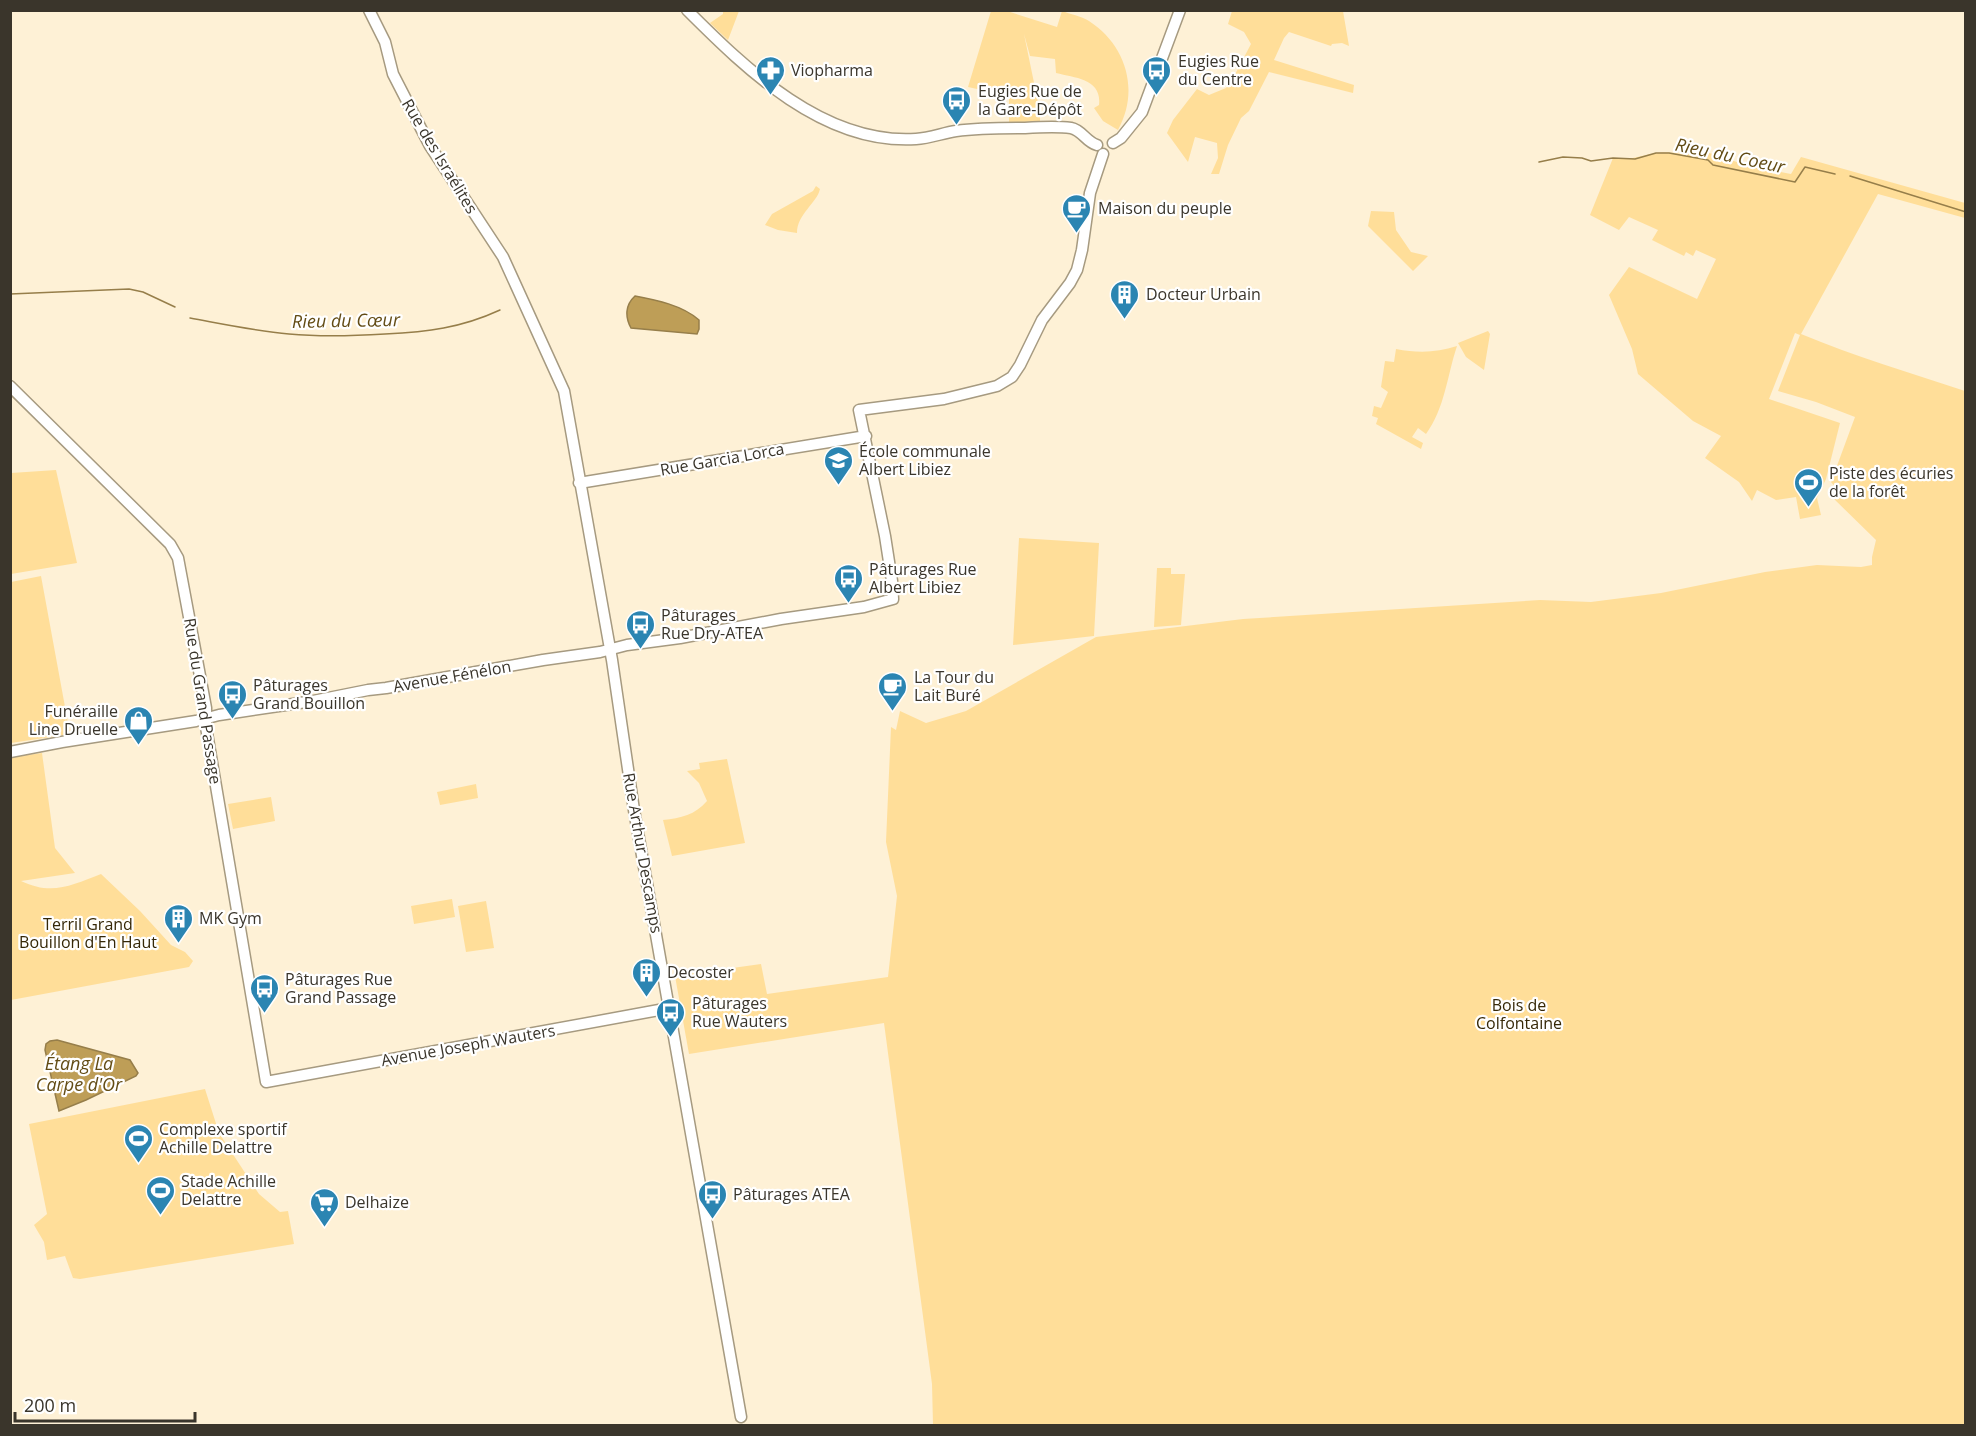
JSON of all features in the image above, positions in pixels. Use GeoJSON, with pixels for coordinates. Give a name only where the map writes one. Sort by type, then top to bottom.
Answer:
{"type":"FeatureCollection","features":[{"type":"Feature","properties":{"kind":"street","name":"Rue des Israélites"},"geometry":{"type":"LineString","coordinates":[[369,10],[385,42],[393,74],[430,146],[503,257],[521,297]]}},
{"type":"Feature","properties":{"kind":"street"},"geometry":{"type":"LineString","coordinates":[[687,10],[736,59],[768,84],[818,116],[843,128],[872,136],[914,139],[956,131],[1006,128],[1072,129],[1079,131],[1100,150],[1112,152],[1113,143],[1124,135],[1142,112],[1180,10]]}},
{"type":"Feature","properties":{"kind":"street"},"geometry":{"type":"LineString","coordinates":[[866,436],[860,410],[944,399],[999,385],[1015,374],[1042,320],[1068,286],[1078,267],[1090,193],[1100,150]]}},
{"type":"Feature","properties":{"kind":"street","name":"Rue Arthur Descamps"},"geometry":{"type":"LineString","coordinates":[[521,297],[564,391],[610,650],[634,810],[741,1417]]}},
{"type":"Feature","properties":{"kind":"street","name":"Rue du Grand Passage"},"geometry":{"type":"LineString","coordinates":[[10,386],[170,544],[178,558],[266,1082]]}},
{"type":"Feature","properties":{"kind":"street","name":"Rue Garcia Lorca"},"geometry":{"type":"LineString","coordinates":[[579,483],[866,436]]}},
{"type":"Feature","properties":{"kind":"street","name":"Avenue Fénélon"},"geometry":{"type":"LineString","coordinates":[[10,752],[729,630],[796,616],[864,607],[893,599],[887,547],[866,436]]}},
{"type":"Feature","properties":{"kind":"street","name":"Avenue Joseph Wauters"},"geometry":{"type":"LineString","coordinates":[[266,1082],[670,1008]]}},
{"type":"Feature","properties":{"kind":"green space"},"geometry":{"type":"Polygon","coordinates":[[[723,11],[739,11],[728,40],[710,23],[723,14],[723,11]]]}},
{"type":"Feature","properties":{"kind":"green space"},"geometry":{"type":"Polygon","coordinates":[[[991,11],[1007,11],[1057,27],[1062,11],[1086,19],[1102,31],[1120,55],[1126,70],[1128,99],[1125,115],[1118,130],[1103,121],[1094,108],[1099,105],[1099,96],[1092,85],[1079,78],[1056,73],[1055,59],[1030,56],[1024,34],[1040,112],[1040,123],[1009,122],[1009,96],[968,87],[991,11]]]}},
{"type":"Feature","properties":{"kind":"green space"},"geometry":{"type":"Polygon","coordinates":[[[1232,11],[1343,11],[1349,46],[1342,43],[1331,46],[1289,32],[1274,60],[1354,85],[1353,93],[1269,72],[1249,111],[1241,118],[1228,145],[1219,174],[1211,174],[1218,158],[1217,143],[1195,137],[1188,162],[1167,133],[1173,120],[1197,89],[1209,95],[1226,88],[1231,82],[1251,44],[1244,32],[1228,24],[1232,11]]]}},
{"type":"Feature","properties":{"kind":"green space","name":"Bois de Colfontaine"},"geometry":{"type":"Polygon","coordinates":[[[1691,147],[1746,165],[1791,174],[1801,157],[1965,203],[1965,218],[1878,194],[1801,334],[1965,391],[1965,1425],[933,1425],[932,1384],[884,1023],[689,1054],[675,976],[761,964],[767,994],[888,977],[897,896],[886,842],[891,727],[896,730],[900,711],[926,723],[966,711],[1096,637],[1243,619],[1540,600],[1591,602],[1661,593],[1765,572],[1817,565],[1861,567],[1872,565],[1876,540],[1832,497],[1836,488],[1831,482],[1855,417],[1778,391],[1800,335],[1795,333],[1769,399],[1840,423],[1826,479],[1817,498],[1821,515],[1800,519],[1796,497],[1776,500],[1757,490],[1752,501],[1739,482],[1705,458],[1721,436],[1693,421],[1638,374],[1632,349],[1609,295],[1629,267],[1697,299],[1716,259],[1696,250],[1693,256],[1686,252],[1684,256],[1652,240],[1658,230],[1629,217],[1619,230],[1590,215],[1613,158],[1662,153],[1688,155],[1691,147]]]}},
{"type":"Feature","properties":{"kind":"green space"},"geometry":{"type":"Polygon","coordinates":[[[816,186],[820,189],[818,194],[803,214],[797,233],[765,225],[772,214],[813,191],[816,186]]]}},
{"type":"Feature","properties":{"kind":"green space"},"geometry":{"type":"Polygon","coordinates":[[[1371,211],[1394,212],[1396,230],[1411,252],[1428,256],[1413,271],[1368,226],[1371,211]]]}},
{"type":"Feature","properties":{"kind":"green space"},"geometry":{"type":"Polygon","coordinates":[[[1488,331],[1490,334],[1484,370],[1466,357],[1458,343],[1488,331]]]}},
{"type":"Feature","properties":{"kind":"green space"},"geometry":{"type":"Polygon","coordinates":[[[1457,346],[1442,403],[1432,424],[1426,434],[1418,428],[1412,437],[1423,443],[1421,449],[1376,424],[1378,418],[1372,416],[1374,406],[1381,408],[1388,392],[1381,387],[1385,361],[1394,362],[1396,349],[1426,352],[1457,346]]]}},
{"type":"Feature","properties":{"kind":"green space"},"geometry":{"type":"Polygon","coordinates":[[[56,470],[77,563],[11,574],[11,473],[56,470]]]}},
{"type":"Feature","properties":{"kind":"green space"},"geometry":{"type":"Polygon","coordinates":[[[1019,538],[1099,543],[1094,636],[1013,645],[1019,538]]]}},
{"type":"Feature","properties":{"kind":"green space"},"geometry":{"type":"Polygon","coordinates":[[[1157,568],[1171,568],[1171,574],[1185,574],[1181,625],[1154,627],[1157,568]]]}},
{"type":"Feature","properties":{"kind":"green space"},"geometry":{"type":"Polygon","coordinates":[[[41,576],[70,734],[11,743],[11,582],[41,576]]]}},
{"type":"Feature","properties":{"kind":"green space","name":"Terril Grand Bouillon d'En Haut"},"geometry":{"type":"Polygon","coordinates":[[[42,753],[55,848],[75,873],[21,881],[42,888],[52,888],[71,885],[101,874],[171,945],[185,952],[193,961],[189,967],[11,1000],[11,757],[42,753]]]}},
{"type":"Feature","properties":{"kind":"green space"},"geometry":{"type":"Polygon","coordinates":[[[727,759],[745,843],[672,856],[663,820],[687,815],[698,810],[707,801],[699,783],[687,771],[700,769],[699,763],[727,759]]]}},
{"type":"Feature","properties":{"kind":"green space"},"geometry":{"type":"Polygon","coordinates":[[[476,784],[478,798],[440,805],[437,792],[476,784]]]}},
{"type":"Feature","properties":{"kind":"green space"},"geometry":{"type":"Polygon","coordinates":[[[271,797],[275,821],[233,829],[228,804],[271,797]]]}},
{"type":"Feature","properties":{"kind":"green space"},"geometry":{"type":"Polygon","coordinates":[[[452,899],[455,917],[414,924],[411,906],[452,899]]]}},
{"type":"Feature","properties":{"kind":"green space"},"geometry":{"type":"Polygon","coordinates":[[[486,901],[494,948],[466,952],[458,906],[486,901]]]}},
{"type":"Feature","properties":{"kind":"green space","name":"Complexe sportif Achille Delattre"},"geometry":{"type":"Polygon","coordinates":[[[205,1089],[219,1133],[259,1194],[280,1212],[288,1211],[294,1244],[80,1279],[73,1278],[65,1256],[47,1260],[44,1242],[34,1225],[47,1214],[29,1124],[205,1089]]]}},
{"type":"Feature","properties":{"kind":"water"},"geometry":{"type":"Polygon","coordinates":[[[635,296],[685,310],[699,320],[697,334],[631,328],[627,311],[629,303],[635,296]]]}},
{"type":"Feature","properties":{"kind":"water","name":"Étang La Carpe d'Or"},"geometry":{"type":"Polygon","coordinates":[[[57,1040],[130,1060],[138,1073],[136,1076],[59,1111],[45,1050],[46,1044],[57,1040]]]}},
{"type":"Feature","properties":{"kind":"waterway","name":"Rieu du Coeur"},"geometry":{"type":"LineString","coordinates":[[1539,162],[1563,157],[1591,161],[1613,158],[1635,159],[1656,153],[1669,153],[1708,160],[1713,165],[1795,182],[1805,167],[1835,174]]}},
{"type":"Feature","properties":{"kind":"waterway","name":"Rieu du Coeur"},"geometry":{"type":"LineString","coordinates":[[1850,176],[1966,212]]}},
{"type":"Feature","properties":{"kind":"waterway","name":"Rieu du Cœur"},"geometry":{"type":"LineString","coordinates":[[10,294],[129,289],[143,292],[175,307]]}},
{"type":"Feature","properties":{"kind":"waterway","name":"Rieu du Cœur"},"geometry":{"type":"LineString","coordinates":[[190,318],[277,333],[349,336],[444,328],[500,310]]}},
{"type":"Feature","properties":{"kind":"place","name":"Viopharma"},"geometry":{"type":"Point","coordinates":[770,96]}},
{"type":"Feature","properties":{"kind":"place","name":"Eugies Rue du Centre"},"geometry":{"type":"Point","coordinates":[1157,96]}},
{"type":"Feature","properties":{"kind":"place","name":"Eugies Rue de la Gare-Dépôt"},"geometry":{"type":"Point","coordinates":[957,126]}},
{"type":"Feature","properties":{"kind":"place","name":"Maison du peuple"},"geometry":{"type":"Point","coordinates":[1077,234]}},
{"type":"Feature","properties":{"kind":"place","name":"Docteur Urbain"},"geometry":{"type":"Point","coordinates":[1125,320]}},
{"type":"Feature","properties":{"kind":"place","name":"École communale Albert Libiez"},"geometry":{"type":"Point","coordinates":[838,486]}},
{"type":"Feature","properties":{"kind":"place","name":"Piste des écuries de la forêt"},"geometry":{"type":"Point","coordinates":[1808,508]}},
{"type":"Feature","properties":{"kind":"place","name":"Pâturages Rue Albert Libiez"},"geometry":{"type":"Point","coordinates":[848,604]}},
{"type":"Feature","properties":{"kind":"place","name":"Pâturages Rue Dry-ATEA"},"geometry":{"type":"Point","coordinates":[640,650]}},
{"type":"Feature","properties":{"kind":"place","name":"La Tour du Lait Buré"},"geometry":{"type":"Point","coordinates":[893,712]}},
{"type":"Feature","properties":{"kind":"place","name":"Pâturages Grand Bouillon"},"geometry":{"type":"Point","coordinates":[232,720]}},
{"type":"Feature","properties":{"kind":"place","name":"Funéraille Line Druelle"},"geometry":{"type":"Point","coordinates":[139,746]}},
{"type":"Feature","properties":{"kind":"place","name":"MK Gym"},"geometry":{"type":"Point","coordinates":[178,944]}},
{"type":"Feature","properties":{"kind":"place","name":"Decoster"},"geometry":{"type":"Point","coordinates":[646,998]}},
{"type":"Feature","properties":{"kind":"place","name":"Pâturages Rue Grand Passage"},"geometry":{"type":"Point","coordinates":[264,1014]}},
{"type":"Feature","properties":{"kind":"place","name":"Pâturages Rue Wauters"},"geometry":{"type":"Point","coordinates":[671,1038]}},
{"type":"Feature","properties":{"kind":"place","name":"Complexe sportif Achille Delattre"},"geometry":{"type":"Point","coordinates":[138,1164]}},
{"type":"Feature","properties":{"kind":"place","name":"Stade Achille Delattre"},"geometry":{"type":"Point","coordinates":[160,1216]}},
{"type":"Feature","properties":{"kind":"place","name":"Pâturages ATEA"},"geometry":{"type":"Point","coordinates":[712,1220]}},
{"type":"Feature","properties":{"kind":"place","name":"Delhaize"},"geometry":{"type":"Point","coordinates":[324,1228]}}]}
